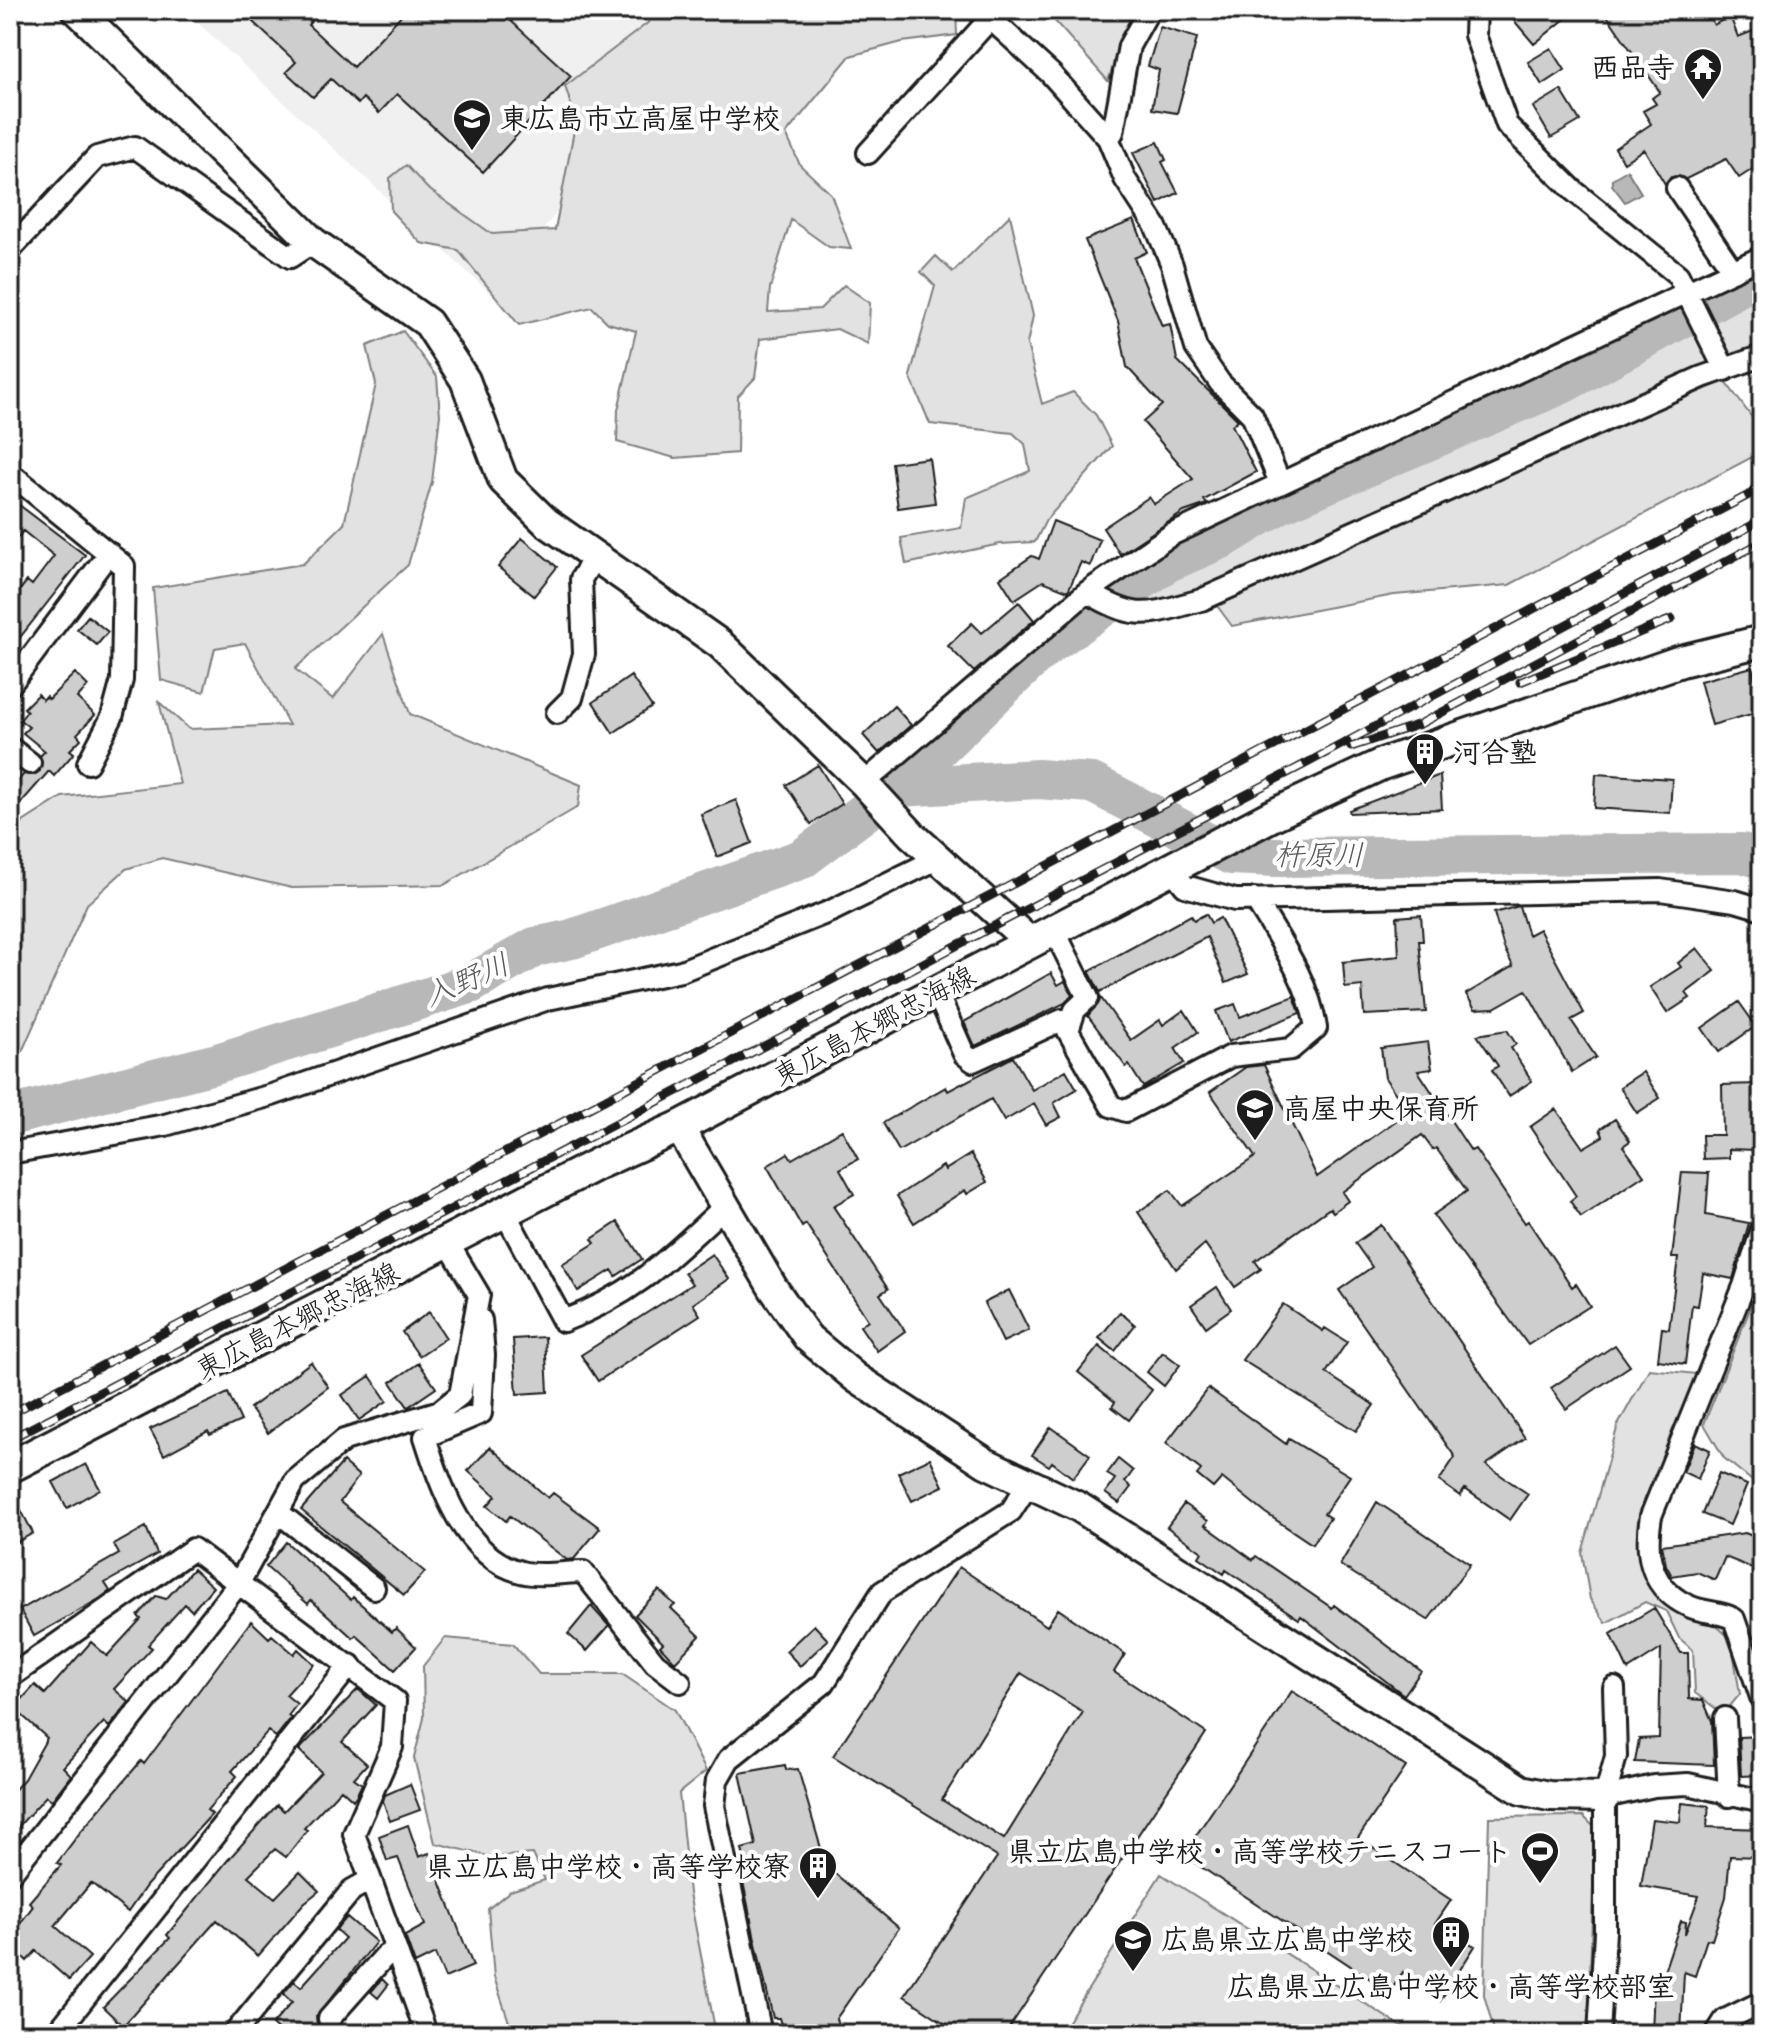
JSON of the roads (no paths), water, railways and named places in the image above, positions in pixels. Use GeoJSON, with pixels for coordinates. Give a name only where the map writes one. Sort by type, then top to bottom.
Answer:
{"type":"FeatureCollection","features":[{"type":"Feature","properties":{"kind":"main road","name":"東広島本郷忠海線"},"geometry":{"type":"LineString","coordinates":[[10,1467],[599,1163],[679,1127],[1273,815],[1382,764],[1681,661],[1762,641]]}},
{"type":"Feature","properties":{"kind":"street"},"geometry":{"type":"LineString","coordinates":[[77,10],[313,242],[428,323],[465,380],[503,480],[546,522],[720,644],[864,783],[937,859],[1043,938],[1088,998],[1075,1010],[1068,1031],[1111,1106],[1126,1111],[1231,1056],[1291,1049],[1316,1028],[1314,1011],[1293,962],[1255,899]]}},
{"type":"Feature","properties":{"kind":"street"},"geometry":{"type":"LineString","coordinates":[[1108,138],[1113,132],[1129,46],[1149,10]]}},
{"type":"Feature","properties":{"kind":"street"},"geometry":{"type":"LineString","coordinates":[[1476,10],[1475,35],[1507,125],[1574,191],[1658,255],[1678,275],[1721,362]]}},
{"type":"Feature","properties":{"kind":"street"},"geometry":{"type":"LineString","coordinates":[[868,153],[990,13],[1050,73],[1108,138],[1125,179],[1161,238],[1196,348],[1220,383],[1252,415],[1280,483]]}},
{"type":"Feature","properties":{"kind":"street"},"geometry":{"type":"LineString","coordinates":[[10,250],[97,157],[135,147],[290,257],[313,242]]}},
{"type":"Feature","properties":{"kind":"street"},"geometry":{"type":"LineString","coordinates":[[1677,188],[1733,271]]}},
{"type":"Feature","properties":{"kind":"street"},"geometry":{"type":"LineString","coordinates":[[864,783],[1090,594],[1171,535],[1690,297],[1762,257]]}},
{"type":"Feature","properties":{"kind":"street"},"geometry":{"type":"LineString","coordinates":[[1090,594],[1123,613],[1147,615],[1201,600],[1702,377],[1721,362],[1762,356]]}},
{"type":"Feature","properties":{"kind":"street"},"geometry":{"type":"LineString","coordinates":[[10,473],[124,566],[122,680],[112,717],[88,763]]}},
{"type":"Feature","properties":{"kind":"street"},"geometry":{"type":"LineString","coordinates":[[10,685],[109,553]]}},
{"type":"Feature","properties":{"kind":"street"},"geometry":{"type":"LineString","coordinates":[[557,713],[572,698],[584,654],[581,579],[595,556]]}},
{"type":"Feature","properties":{"kind":"street"},"geometry":{"type":"LineString","coordinates":[[10,748],[30,763]]}},
{"type":"Feature","properties":{"kind":"street"},"geometry":{"type":"LineString","coordinates":[[10,1153],[165,1125],[272,1095],[548,999],[681,971],[831,911],[937,859]]}},
{"type":"Feature","properties":{"kind":"street"},"geometry":{"type":"LineString","coordinates":[[1172,870],[1185,886],[1235,900],[1660,890],[1735,901],[1762,909]]}},
{"type":"Feature","properties":{"kind":"street"},"geometry":{"type":"LineString","coordinates":[[937,993],[964,1054],[973,1061],[1062,1020],[1071,1020]]}},
{"type":"Feature","properties":{"kind":"street"},"geometry":{"type":"LineString","coordinates":[[679,1127],[724,1207],[808,1338],[856,1378],[986,1463],[1079,1507],[1521,1790],[1549,1796],[1605,1797],[1654,1786],[1688,1784],[1729,1796],[1762,1801]]}},
{"type":"Feature","properties":{"kind":"street"},"geometry":{"type":"LineString","coordinates":[[505,1213],[563,1321],[599,1308],[641,1283],[724,1207]]}},
{"type":"Feature","properties":{"kind":"street"},"geometry":{"type":"LineString","coordinates":[[1762,1229],[1744,1286],[1651,1516],[1646,1546],[1659,1587],[1692,1608],[1722,1612],[1734,1619],[1762,1700]]}},
{"type":"Feature","properties":{"kind":"street"},"geometry":{"type":"LineString","coordinates":[[448,1243],[479,1295],[476,1353],[481,1413],[425,1437],[443,1493],[483,1551],[522,1572],[583,1572],[655,1663],[680,1682]]}},
{"type":"Feature","properties":{"kind":"street"},"geometry":{"type":"LineString","coordinates":[[10,1874],[239,1583],[295,1481],[344,1440],[440,1411],[460,1395],[476,1353]]}},
{"type":"Feature","properties":{"kind":"street"},"geometry":{"type":"LineString","coordinates":[[761,2034],[714,1806],[717,1780],[729,1759],[824,1683],[882,1592],[1011,1511],[1029,1483]]}},
{"type":"Feature","properties":{"kind":"street"},"geometry":{"type":"LineString","coordinates":[[279,1513],[374,1588]]}},
{"type":"Feature","properties":{"kind":"street"},"geometry":{"type":"LineString","coordinates":[[10,1677],[193,1549],[395,1701],[392,1747],[354,1834],[423,2024]]}},
{"type":"Feature","properties":{"kind":"street"},"geometry":{"type":"LineString","coordinates":[[56,2034],[350,1665]]}},
{"type":"Feature","properties":{"kind":"street"},"geometry":{"type":"LineString","coordinates":[[1599,2034],[1605,1932],[1605,1797],[1616,1756],[1614,1688]]}},
{"type":"Feature","properties":{"kind":"street"},"geometry":{"type":"LineString","coordinates":[[1725,1718],[1729,1796]]}},
{"type":"Feature","properties":{"kind":"street"},"geometry":{"type":"LineString","coordinates":[[234,2034],[352,1890],[370,1880]]}},
{"type":"Feature","properties":{"kind":"street"},"geometry":{"type":"LineString","coordinates":[[329,2019],[385,1956],[396,1949]]}},
{"type":"Feature","properties":{"kind":"street"},"geometry":{"type":"LineString","coordinates":[[1716,2034],[1725,2020],[1762,2002]]}},
{"type":"Feature","properties":{"kind":"waterway","name":"入野川"},"geometry":{"type":"LineString","coordinates":[[10,1116],[214,1064],[470,984],[535,947],[572,939],[802,859],[898,787],[1044,648],[1166,563],[1224,538],[1281,503],[1562,384],[1762,274]]}},
{"type":"Feature","properties":{"kind":"waterway","name":"杵原川"},"geometry":{"type":"LineString","coordinates":[[898,787],[1038,779],[1092,783],[1231,855],[1742,853],[1762,859]]}},
{"type":"Feature","properties":{"kind":"railway"},"geometry":{"type":"LineString","coordinates":[[10,1414],[1762,488]]}},
{"type":"Feature","properties":{"kind":"railway"},"geometry":{"type":"LineString","coordinates":[[10,1439],[1307,763],[1762,520]]}},
{"type":"Feature","properties":{"kind":"railway"},"geometry":{"type":"LineString","coordinates":[[1351,747],[1420,724],[1762,542]]}},
{"type":"Feature","properties":{"kind":"railway"},"geometry":{"type":"LineString","coordinates":[[1520,682],[1672,619]]}},
{"type":"Feature","properties":{"kind":"place","name":"西品寺"},"geometry":{"type":"Point","coordinates":[1703,101]}},
{"type":"Feature","properties":{"kind":"place","name":"東広島市立高屋中学校"},"geometry":{"type":"Point","coordinates":[472,152]}},
{"type":"Feature","properties":{"kind":"place","name":"河合塾"},"geometry":{"type":"Point","coordinates":[1425,786]}},
{"type":"Feature","properties":{"kind":"place","name":"高屋中央保育所"},"geometry":{"type":"Point","coordinates":[1255,1142]}},
{"type":"Feature","properties":{"kind":"place","name":"県立広島中学校・高等学校テニスコート"},"geometry":{"type":"Point","coordinates":[1540,1885]}},
{"type":"Feature","properties":{"kind":"place","name":"県立広島中学校・高等学校寮"},"geometry":{"type":"Point","coordinates":[818,1900]}},
{"type":"Feature","properties":{"kind":"place","name":"広島県立広島中学校・高等学校部室"},"geometry":{"type":"Point","coordinates":[1451,1969]}},
{"type":"Feature","properties":{"kind":"place","name":"広島県立広島中学校"},"geometry":{"type":"Point","coordinates":[1133,1973]}}]}
